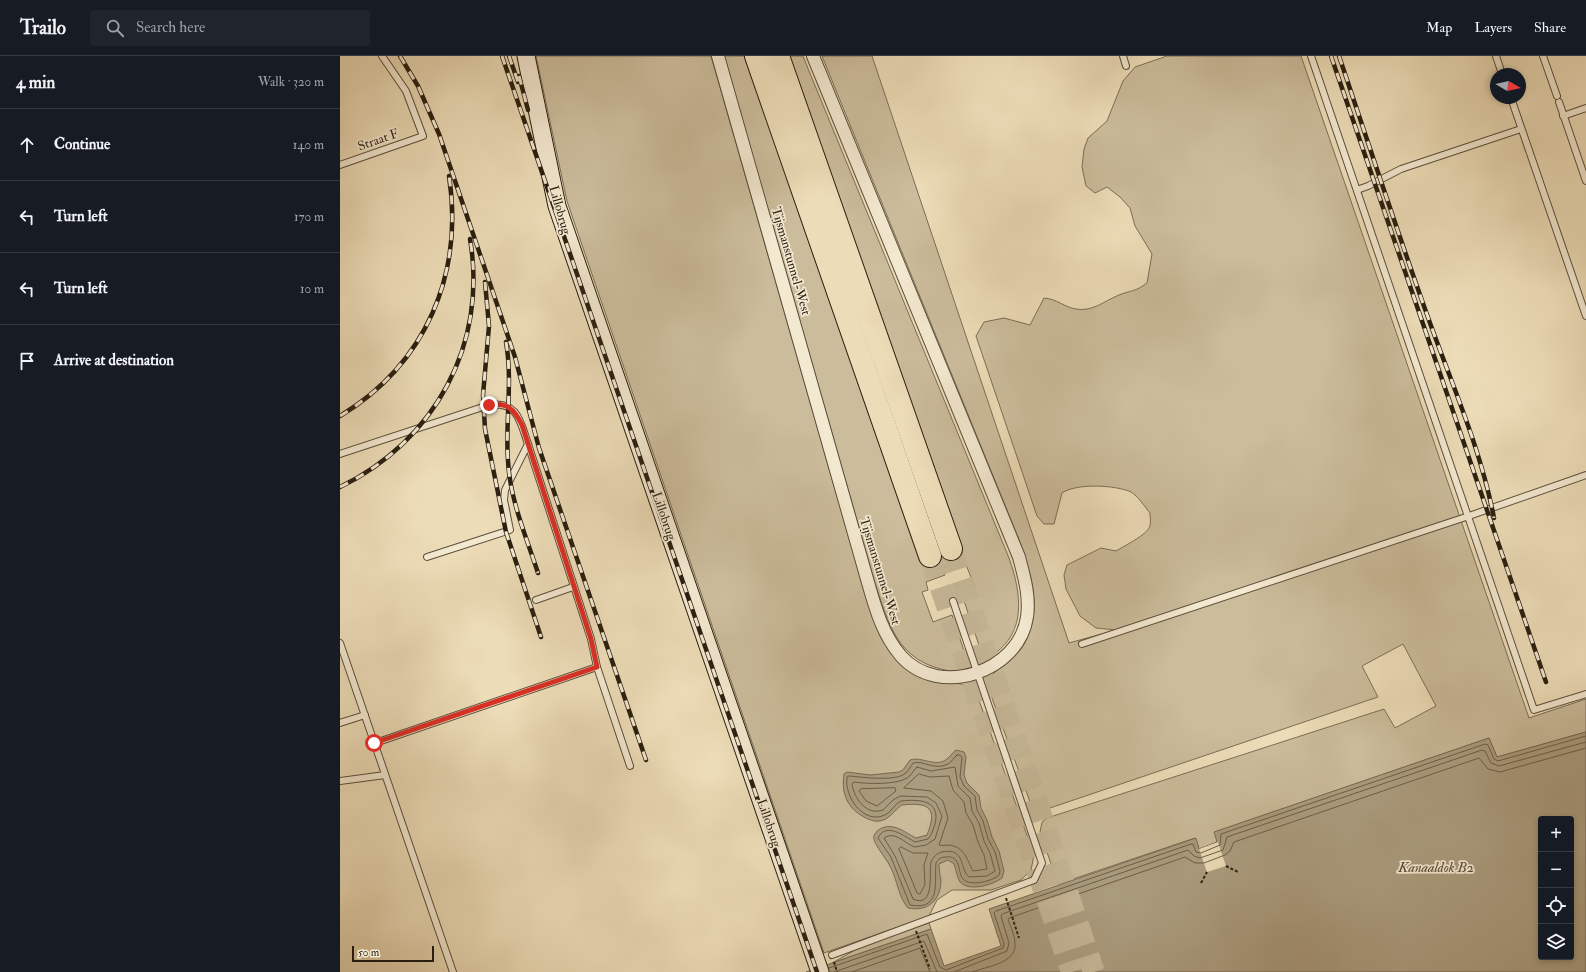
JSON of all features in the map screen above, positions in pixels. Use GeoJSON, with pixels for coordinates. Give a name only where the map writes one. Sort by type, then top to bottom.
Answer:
{"type":"FeatureCollection","features":[{"type":"Feature","properties":{"kind":"highway"},"geometry":{"type":"LineString","coordinates":[[756,56],[930,556]]}},
{"type":"Feature","properties":{"kind":"highway"},"geometry":{"type":"LineString","coordinates":[[778,56],[951,549]]}},
{"type":"Feature","properties":{"kind":"street","name":"Lillobrug"},"geometry":{"type":"LineString","coordinates":[[526,56],[557,206],[820,972]]}},
{"type":"Feature","properties":{"kind":"street","name":"Tijsmanstunnel-West"},"geometry":{"type":"LineString","coordinates":[[718,56],[866,579],[886,636],[902,657],[927,673],[951,679],[988,668],[1005,658],[1018,642],[1027,617],[1027,589],[1019,557],[813,56]]}},
{"type":"Feature","properties":{"kind":"lane","name":"Straat F"},"geometry":{"type":"LineString","coordinates":[[340,165],[423,136],[406,91],[382,56]]}},
{"type":"Feature","properties":{"kind":"lane"},"geometry":{"type":"LineString","coordinates":[[1123,56],[1126,66]]}},
{"type":"Feature","properties":{"kind":"lane"},"geometry":{"type":"LineString","coordinates":[[1311,56],[1534,710],[1586,694]]}},
{"type":"Feature","properties":{"kind":"lane"},"geometry":{"type":"LineString","coordinates":[[1496,56],[1500,68]]}},
{"type":"Feature","properties":{"kind":"lane"},"geometry":{"type":"LineString","coordinates":[[1543,56],[1586,181]]}},
{"type":"Feature","properties":{"kind":"lane"},"geometry":{"type":"LineString","coordinates":[[1513,104],[1586,316]]}},
{"type":"Feature","properties":{"kind":"lane"},"geometry":{"type":"LineString","coordinates":[[1563,116],[1586,108]]}},
{"type":"Feature","properties":{"kind":"lane"},"geometry":{"type":"LineString","coordinates":[[1357,190],[1401,169],[1521,129]]}},
{"type":"Feature","properties":{"kind":"lane"},"geometry":{"type":"LineString","coordinates":[[340,454],[479,407],[496,404],[506,405],[516,412],[528,444],[591,639],[597,667],[630,766]]}},
{"type":"Feature","properties":{"kind":"lane"},"geometry":{"type":"LineString","coordinates":[[427,557],[510,530],[504,500],[505,490],[528,444]]}},
{"type":"Feature","properties":{"kind":"lane"},"geometry":{"type":"LineString","coordinates":[[1082,644],[1469,516],[1586,475]]}},
{"type":"Feature","properties":{"kind":"lane"},"geometry":{"type":"LineString","coordinates":[[536,600],[573,586]]}},
{"type":"Feature","properties":{"kind":"lane"},"geometry":{"type":"LineString","coordinates":[[832,955],[1034,880],[1042,863],[953,602]]}},
{"type":"Feature","properties":{"kind":"lane"},"geometry":{"type":"LineString","coordinates":[[340,642],[342,653],[386,775],[453,972]]}},
{"type":"Feature","properties":{"kind":"lane"},"geometry":{"type":"LineString","coordinates":[[374,743],[597,667]]}},
{"type":"Feature","properties":{"kind":"lane"},"geometry":{"type":"LineString","coordinates":[[340,723],[365,715]]}},
{"type":"Feature","properties":{"kind":"lane"},"geometry":{"type":"LineString","coordinates":[[340,781],[386,775]]}},
{"type":"Feature","properties":{"kind":"path"},"geometry":{"type":"LineString","coordinates":[[1226,866],[1238,872]]}},
{"type":"Feature","properties":{"kind":"path"},"geometry":{"type":"LineString","coordinates":[[1201,883],[1207,872]]}},
{"type":"Feature","properties":{"kind":"path"},"geometry":{"type":"LineString","coordinates":[[1004,891],[1020,938]]}},
{"type":"Feature","properties":{"kind":"path"},"geometry":{"type":"LineString","coordinates":[[914,924],[930,970]]}},
{"type":"Feature","properties":{"kind":"shaded area"},"geometry":{"type":"Polygon","coordinates":[[[536,56],[711,56],[849,538],[879,634],[889,651],[911,672],[929,680],[969,685],[976,692],[1034,855],[1031,870],[1021,880],[991,890],[952,890],[937,900],[929,916],[824,953],[567,201],[536,56]]]}},
{"type":"Feature","properties":{"kind":"shaded area"},"geometry":{"type":"Polygon","coordinates":[[[724,56],[746,56],[926,560],[955,550],[787,56],[803,56],[1009,558],[1017,588],[1019,602],[1018,616],[1014,629],[1008,640],[998,651],[984,660],[961,592],[975,587],[964,560],[943,568],[945,575],[926,582],[928,590],[922,592],[933,622],[952,615],[966,657],[965,663],[960,670],[950,671],[932,666],[918,659],[907,650],[898,639],[885,612],[874,580],[724,56]]]}},
{"type":"Feature","properties":{"kind":"shaded area"},"geometry":{"type":"Polygon","coordinates":[[[822,56],[872,56],[1069,643],[1116,630],[1096,628],[1080,616],[1066,589],[1064,575],[1067,565],[1101,548],[1116,551],[1135,540],[1145,533],[1150,526],[1150,513],[1139,499],[1131,492],[1116,488],[1086,486],[1062,493],[1054,524],[1044,524],[1037,516],[976,336],[984,322],[1004,318],[1030,325],[1044,298],[1082,310],[1098,305],[1147,283],[1152,254],[1135,226],[1130,208],[1120,197],[1107,187],[1095,193],[1086,186],[1082,167],[1084,149],[1088,138],[1107,121],[1123,81],[1135,67],[1167,56],[1301,56],[1529,718],[1586,699],[1586,732],[1497,757],[1489,738],[1215,832],[1218,842],[1199,849],[1195,838],[1058,884],[1040,832],[1042,822],[1047,818],[1384,709],[1395,728],[1436,706],[1403,644],[1362,666],[1378,697],[1044,810],[1033,810],[989,690],[989,679],[1019,651],[1029,633],[1033,619],[1034,606],[1031,578],[1018,537],[822,56]]]}},
{"type":"Feature","properties":{"kind":"shaded area"},"geometry":{"type":"Polygon","coordinates":[[[929,923],[931,929],[832,963],[864,945],[929,923]]]}},
{"type":"Feature","properties":{"kind":"water","name":"Kanaaldok B2"},"geometry":{"type":"Polygon","coordinates":[[[1586,732],[1586,972],[806,972],[931,929],[944,966],[1001,946],[989,909],[1196,838],[1199,849],[1217,842],[1214,832],[1489,738],[1497,757],[1586,732]]]}},
{"type":"Feature","properties":{"kind":"water"},"geometry":{"type":"Polygon","coordinates":[[[956,750],[964,752],[966,757],[964,775],[967,783],[979,795],[981,808],[999,851],[1004,871],[1002,878],[987,885],[969,887],[960,882],[954,864],[948,860],[939,864],[941,880],[939,894],[936,899],[927,906],[921,908],[908,908],[902,899],[891,868],[879,849],[874,836],[877,831],[887,827],[897,828],[916,838],[927,835],[932,818],[931,813],[925,806],[911,804],[902,805],[886,819],[875,821],[867,819],[853,809],[846,799],[843,787],[844,774],[847,772],[870,775],[899,772],[903,770],[910,760],[919,759],[934,762],[943,761],[956,750]]]}},
{"type":"Feature","properties":{"kind":"pier"},"geometry":{"type":"Polygon","coordinates":[[[1218,842],[1226,866],[1207,872],[1199,849],[1218,842]]]}},
{"type":"Feature","properties":{"kind":"tunnel"},"geometry":{"type":"LineString","coordinates":[[951,549],[1094,972]]}},
{"type":"Feature","properties":{"kind":"tunnel"},"geometry":{"type":"LineString","coordinates":[[930,556],[1072,972]]}},
{"type":"Feature","properties":{"kind":"railway"},"geometry":{"type":"LineString","coordinates":[[400,56],[418,86],[439,134],[515,357],[539,448],[646,760]]}},
{"type":"Feature","properties":{"kind":"railway"},"geometry":{"type":"LineString","coordinates":[[502,56],[817,972]]}},
{"type":"Feature","properties":{"kind":"railway"},"geometry":{"type":"LineString","coordinates":[[509,56],[518,82]]}},
{"type":"Feature","properties":{"kind":"railway"},"geometry":{"type":"LineString","coordinates":[[1331,56],[1546,682]]}},
{"type":"Feature","properties":{"kind":"railway"},"geometry":{"type":"LineString","coordinates":[[1339,56],[1418,290],[1466,419],[1482,468],[1494,518]]}},
{"type":"Feature","properties":{"kind":"railway"},"geometry":{"type":"LineString","coordinates":[[519,76],[528,110]]}},
{"type":"Feature","properties":{"kind":"railway"},"geometry":{"type":"LineString","coordinates":[[340,416],[370,395],[395,370],[416,343],[432,313],[444,281],[450,248],[452,212],[449,176]]}},
{"type":"Feature","properties":{"kind":"railway"},"geometry":{"type":"LineString","coordinates":[[340,487],[374,467],[403,444],[428,416],[447,385],[462,351],[471,316],[473,278],[470,239]]}},
{"type":"Feature","properties":{"kind":"railway"},"geometry":{"type":"LineString","coordinates":[[485,282],[489,326],[483,395],[485,429],[506,532],[541,637]]}},
{"type":"Feature","properties":{"kind":"railway"},"geometry":{"type":"LineString","coordinates":[[506,342],[509,372],[507,431],[509,475],[519,518],[538,573]]}},
{"type":"Feature","properties":{"kind":"route"},"geometry":{"type":"LineString","coordinates":[[374,743],[597,667],[591,639],[522,425],[516,412],[509,407],[502,404],[489,405]]}}]}
